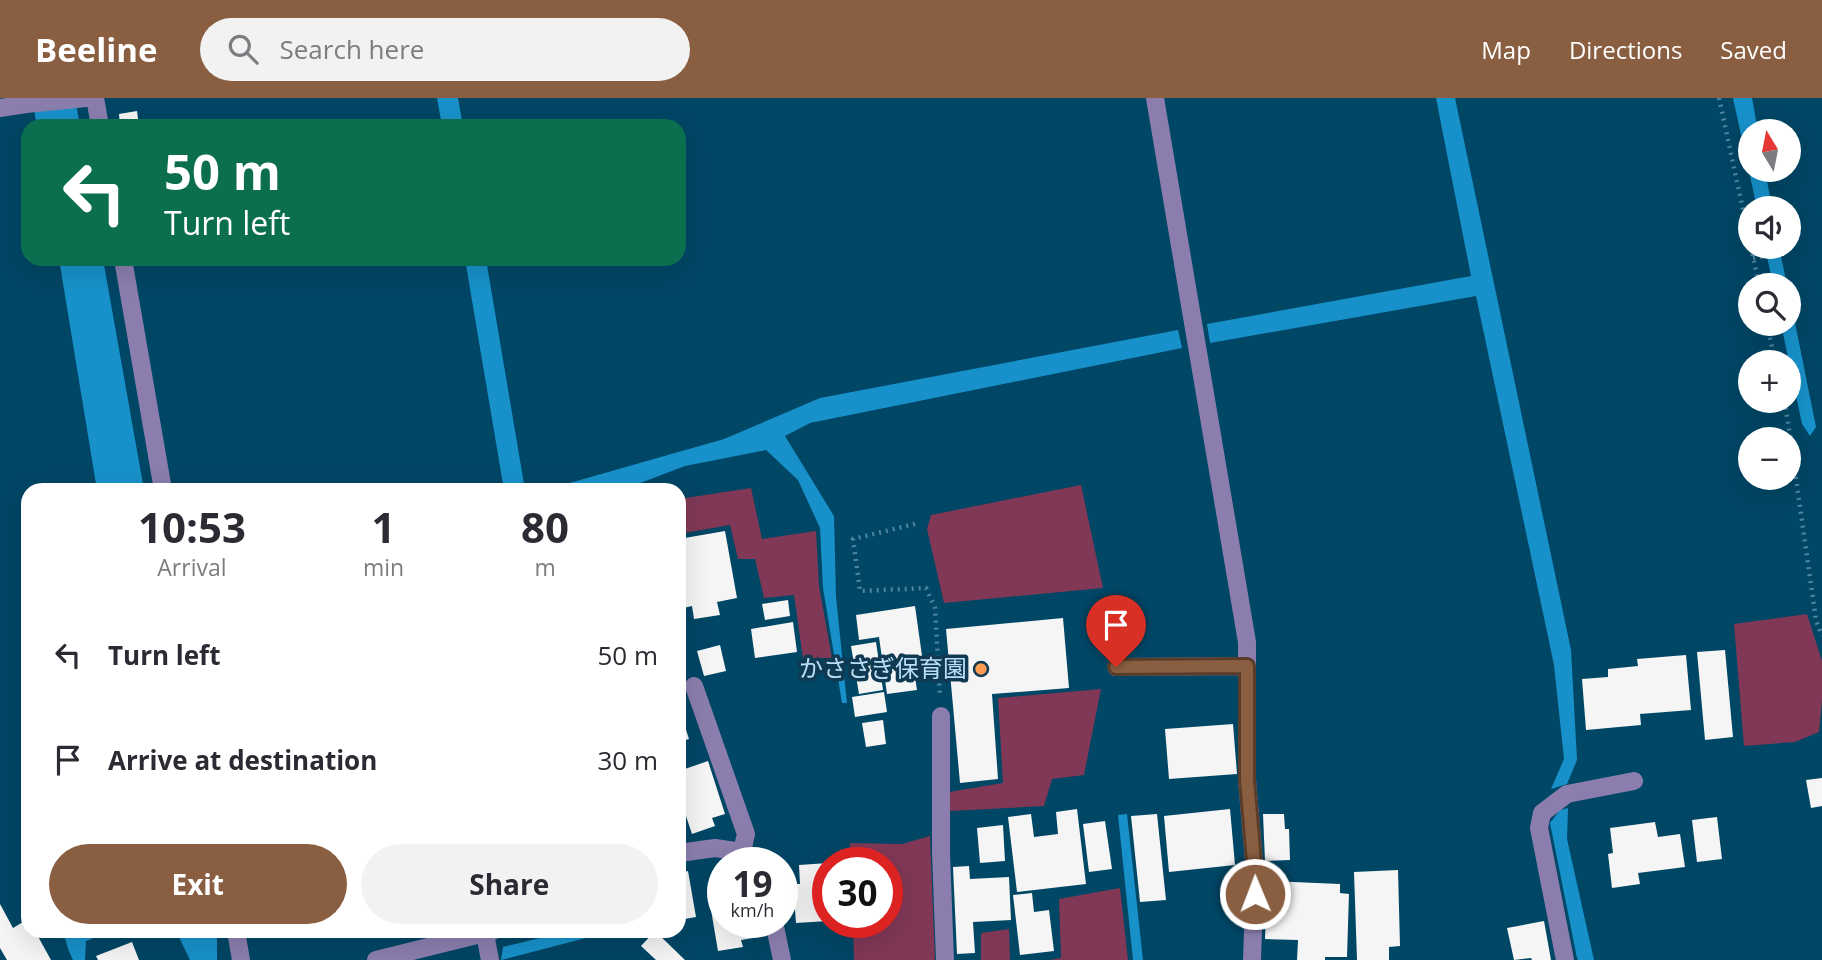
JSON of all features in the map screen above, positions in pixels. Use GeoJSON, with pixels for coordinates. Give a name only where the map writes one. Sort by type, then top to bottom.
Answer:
{"type":"FeatureCollection","features":[{"type":"Feature","properties":{"kind":"street"},"geometry":{"type":"LineString","coordinates":[[0,108],[85,98]]}},
{"type":"Feature","properties":{"kind":"street"},"geometry":{"type":"LineString","coordinates":[[95,98],[99,119]]}},
{"type":"Feature","properties":{"kind":"street"},"geometry":{"type":"LineString","coordinates":[[1155,98],[1247,642],[1247,780],[1255,873],[1252,960]]}},
{"type":"Feature","properties":{"kind":"street"},"geometry":{"type":"LineString","coordinates":[[124,266],[162,483]]}},
{"type":"Feature","properties":{"kind":"street"},"geometry":{"type":"LineString","coordinates":[[1116,667],[1247,666]]}},
{"type":"Feature","properties":{"kind":"street"},"geometry":{"type":"LineString","coordinates":[[694,686],[746,834],[743,847]]}},
{"type":"Feature","properties":{"kind":"street"},"geometry":{"type":"LineString","coordinates":[[941,716],[941,853],[945,960]]}},
{"type":"Feature","properties":{"kind":"street"},"geometry":{"type":"LineString","coordinates":[[1565,960],[1539,828],[1542,813],[1567,794],[1634,781]]}},
{"type":"Feature","properties":{"kind":"street"},"geometry":{"type":"LineString","coordinates":[[686,852],[707,849]]}},
{"type":"Feature","properties":{"kind":"street"},"geometry":{"type":"LineString","coordinates":[[237,938],[240,960]]}},
{"type":"Feature","properties":{"kind":"street"},"geometry":{"type":"LineString","coordinates":[[376,960],[465,938]]}},
{"type":"Feature","properties":{"kind":"street"},"geometry":{"type":"LineString","coordinates":[[489,938],[490,960]]}},
{"type":"Feature","properties":{"kind":"street"},"geometry":{"type":"LineString","coordinates":[[777,938],[782,960]]}},
{"type":"Feature","properties":{"kind":"path"},"geometry":{"type":"LineString","coordinates":[[1719,98],[1740,196]]}},
{"type":"Feature","properties":{"kind":"path"},"geometry":{"type":"LineString","coordinates":[[1786,413],[1816,620],[1822,636]]}},
{"type":"Feature","properties":{"kind":"path"},"geometry":{"type":"LineString","coordinates":[[915,524],[853,539],[860,591],[926,588],[935,608],[941,716]]}},
{"type":"Feature","properties":{"kind":"shaded area"},"geometry":{"type":"Polygon","coordinates":[[[1081,485],[1103,588],[944,603],[927,529],[931,515],[1081,485]]]}},
{"type":"Feature","properties":{"kind":"shaded area"},"geometry":{"type":"Polygon","coordinates":[[[751,488],[762,539],[816,531],[819,586],[832,658],[803,658],[794,595],[764,598],[755,559],[738,559],[730,525],[686,533],[686,498],[751,488]]]}},
{"type":"Feature","properties":{"kind":"shaded area"},"geometry":{"type":"Polygon","coordinates":[[[1807,614],[1822,661],[1819,732],[1795,742],[1744,746],[1734,624],[1807,614]]]}},
{"type":"Feature","properties":{"kind":"shaded area"},"geometry":{"type":"Polygon","coordinates":[[[1101,689],[1084,775],[1052,779],[1044,806],[950,811],[949,792],[1003,783],[998,698],[1101,689]]]}},
{"type":"Feature","properties":{"kind":"shaded area"},"geometry":{"type":"Polygon","coordinates":[[[930,836],[935,960],[854,960],[853,938],[903,938],[903,847],[850,847],[850,843],[902,844],[930,836]]]}},
{"type":"Feature","properties":{"kind":"shaded area"},"geometry":{"type":"Polygon","coordinates":[[[1120,888],[1128,960],[1050,960],[1061,958],[1059,899],[1120,888]]]}},
{"type":"Feature","properties":{"kind":"shaded area"},"geometry":{"type":"Polygon","coordinates":[[[1009,929],[1010,960],[981,960],[981,933],[1009,929]]]}},
{"type":"Feature","properties":{"kind":"water"},"geometry":{"type":"Polygon","coordinates":[[[32,98],[75,98],[79,119],[36,119],[32,98]]]}},
{"type":"Feature","properties":{"kind":"water"},"geometry":{"type":"Polygon","coordinates":[[[437,98],[458,98],[462,119],[441,119],[437,98]]]}},
{"type":"Feature","properties":{"kind":"water"},"geometry":{"type":"Polygon","coordinates":[[[1436,98],[1455,98],[1571,650],[1577,760],[1567,784],[1551,789],[1564,759],[1554,665],[1476,296],[1210,343],[1207,324],[1471,276],[1436,98]]]}},
{"type":"Feature","properties":{"kind":"water"},"geometry":{"type":"Polygon","coordinates":[[[1733,98],[1752,98],[1756,119],[1738,121],[1733,98]]]}},
{"type":"Feature","properties":{"kind":"water"},"geometry":{"type":"Polygon","coordinates":[[[1751,182],[1767,182],[1770,196],[1754,196],[1751,182]]]}},
{"type":"Feature","properties":{"kind":"water"},"geometry":{"type":"Polygon","coordinates":[[[1768,259],[1782,259],[1784,273],[1770,273],[1768,259]]]}},
{"type":"Feature","properties":{"kind":"water"},"geometry":{"type":"Polygon","coordinates":[[[60,266],[104,266],[143,483],[96,483],[60,266]]]}},
{"type":"Feature","properties":{"kind":"water"},"geometry":{"type":"Polygon","coordinates":[[[466,266],[487,266],[524,483],[503,483],[466,266]]]}},
{"type":"Feature","properties":{"kind":"water"},"geometry":{"type":"Polygon","coordinates":[[[1178,330],[1182,348],[810,423],[785,436],[834,516],[836,597],[847,703],[842,703],[823,588],[820,528],[798,480],[766,450],[685,466],[640,483],[570,483],[724,439],[820,398],[1178,330]]]}},
{"type":"Feature","properties":{"kind":"water"},"geometry":{"type":"Polygon","coordinates":[[[1784,336],[1798,336],[1800,350],[1786,350],[1784,336]]]}},
{"type":"Feature","properties":{"kind":"water"},"geometry":{"type":"Polygon","coordinates":[[[1801,353],[1816,427],[1810,436],[1802,424],[1800,413],[1801,353]]]}},
{"type":"Feature","properties":{"kind":"water"},"geometry":{"type":"Polygon","coordinates":[[[1568,808],[1567,839],[1594,960],[1577,958],[1550,823],[1560,810],[1568,808]]]}},
{"type":"Feature","properties":{"kind":"water"},"geometry":{"type":"Polygon","coordinates":[[[1127,814],[1143,960],[1133,960],[1118,815],[1127,814]]]}},
{"type":"Feature","properties":{"kind":"water"},"geometry":{"type":"Polygon","coordinates":[[[65,938],[94,938],[86,941],[85,960],[73,960],[65,938]]]}},
{"type":"Feature","properties":{"kind":"water"},"geometry":{"type":"Polygon","coordinates":[[[179,938],[217,938],[217,960],[190,960],[179,938]]]}},
{"type":"Feature","properties":{"kind":"water"},"geometry":{"type":"Polygon","coordinates":[[[540,938],[586,938],[501,960],[503,947],[540,938]]]}},
{"type":"Feature","properties":{"kind":"building"},"geometry":{"type":"Polygon","coordinates":[[[137,111],[138,119],[119,119],[119,114],[137,111]]]}},
{"type":"Feature","properties":{"kind":"building"},"geometry":{"type":"Polygon","coordinates":[[[725,531],[737,598],[717,602],[720,615],[694,619],[692,606],[686,607],[686,538],[725,531]]]}},
{"type":"Feature","properties":{"kind":"building"},"geometry":{"type":"Polygon","coordinates":[[[788,600],[790,616],[765,620],[762,604],[788,600]]]}},
{"type":"Feature","properties":{"kind":"building"},"geometry":{"type":"Polygon","coordinates":[[[915,606],[923,663],[913,664],[917,690],[887,694],[879,637],[859,640],[856,615],[915,606]]]}},
{"type":"Feature","properties":{"kind":"building"},"geometry":{"type":"Polygon","coordinates":[[[1063,618],[1069,688],[992,694],[998,779],[960,783],[946,629],[1063,618]]]}},
{"type":"Feature","properties":{"kind":"building"},"geometry":{"type":"Polygon","coordinates":[[[793,622],[797,652],[755,658],[751,629],[793,622]]]}},
{"type":"Feature","properties":{"kind":"building"},"geometry":{"type":"Polygon","coordinates":[[[876,642],[883,690],[859,694],[851,646],[876,642]]]}},
{"type":"Feature","properties":{"kind":"building"},"geometry":{"type":"Polygon","coordinates":[[[720,645],[726,671],[704,676],[697,651],[720,645]]]}},
{"type":"Feature","properties":{"kind":"building"},"geometry":{"type":"Polygon","coordinates":[[[1725,650],[1733,737],[1705,740],[1697,652],[1725,650]]]}},
{"type":"Feature","properties":{"kind":"building"},"geometry":{"type":"Polygon","coordinates":[[[1686,655],[1691,710],[1640,714],[1641,725],[1586,730],[1582,679],[1608,677],[1608,669],[1638,666],[1637,659],[1686,655]]]}},
{"type":"Feature","properties":{"kind":"building"},"geometry":{"type":"Polygon","coordinates":[[[884,692],[887,712],[855,717],[852,697],[884,692]]]}},
{"type":"Feature","properties":{"kind":"building"},"geometry":{"type":"Polygon","coordinates":[[[883,720],[886,744],[866,747],[862,723],[883,720]]]}},
{"type":"Feature","properties":{"kind":"building"},"geometry":{"type":"Polygon","coordinates":[[[1233,724],[1237,774],[1169,779],[1165,729],[1233,724]]]}},
{"type":"Feature","properties":{"kind":"building"},"geometry":{"type":"Polygon","coordinates":[[[708,761],[725,814],[712,818],[715,826],[692,834],[686,816],[686,769],[708,761]]]}},
{"type":"Feature","properties":{"kind":"building"},"geometry":{"type":"Polygon","coordinates":[[[1822,778],[1822,806],[1811,808],[1806,780],[1822,778]]]}},
{"type":"Feature","properties":{"kind":"building"},"geometry":{"type":"Polygon","coordinates":[[[1077,809],[1086,884],[1017,892],[1008,817],[1031,814],[1034,837],[1058,834],[1056,812],[1077,809]]]}},
{"type":"Feature","properties":{"kind":"building"},"geometry":{"type":"Polygon","coordinates":[[[1230,809],[1235,865],[1169,872],[1164,816],[1230,809]]]}},
{"type":"Feature","properties":{"kind":"building"},"geometry":{"type":"Polygon","coordinates":[[[1157,814],[1166,900],[1140,902],[1131,816],[1157,814]]]}},
{"type":"Feature","properties":{"kind":"building"},"geometry":{"type":"Polygon","coordinates":[[[1263,814],[1284,814],[1285,829],[1289,829],[1290,860],[1265,861],[1263,814]]]}},
{"type":"Feature","properties":{"kind":"building"},"geometry":{"type":"Polygon","coordinates":[[[1717,817],[1722,859],[1697,862],[1692,820],[1717,817]]]}},
{"type":"Feature","properties":{"kind":"building"},"geometry":{"type":"Polygon","coordinates":[[[1105,821],[1112,869],[1089,872],[1083,824],[1105,821]]]}},
{"type":"Feature","properties":{"kind":"building"},"geometry":{"type":"Polygon","coordinates":[[[1655,822],[1658,837],[1680,834],[1685,867],[1638,873],[1640,884],[1612,888],[1608,854],[1613,853],[1610,828],[1655,822]]]}},
{"type":"Feature","properties":{"kind":"building"},"geometry":{"type":"Polygon","coordinates":[[[1003,825],[1005,861],[980,863],[977,828],[1003,825]]]}},
{"type":"Feature","properties":{"kind":"building"},"geometry":{"type":"Polygon","coordinates":[[[812,864],[812,922],[798,923],[799,865],[812,864]]]}},
{"type":"Feature","properties":{"kind":"building"},"geometry":{"type":"Polygon","coordinates":[[[969,866],[970,879],[1009,877],[1011,920],[973,922],[975,953],[957,954],[953,867],[969,866]]]}},
{"type":"Feature","properties":{"kind":"building"},"geometry":{"type":"Polygon","coordinates":[[[1398,870],[1400,946],[1389,947],[1389,960],[1357,960],[1354,872],[1398,870]]]}},
{"type":"Feature","properties":{"kind":"building"},"geometry":{"type":"Polygon","coordinates":[[[686,871],[696,917],[686,919],[686,871]]]}},
{"type":"Feature","properties":{"kind":"building"},"geometry":{"type":"Polygon","coordinates":[[[1267,881],[1340,884],[1340,893],[1349,894],[1347,957],[1297,960],[1298,940],[1265,939],[1267,881]]]}},
{"type":"Feature","properties":{"kind":"building"},"geometry":{"type":"Polygon","coordinates":[[[1032,893],[1034,912],[1049,910],[1054,951],[1020,955],[1013,895],[1032,893]]]}},
{"type":"Feature","properties":{"kind":"building"},"geometry":{"type":"Polygon","coordinates":[[[0,904],[13,928],[21,923],[21,938],[39,938],[51,960],[7,960],[0,948],[0,904]]]}},
{"type":"Feature","properties":{"kind":"building"},"geometry":{"type":"Polygon","coordinates":[[[1544,921],[1551,960],[1514,960],[1507,928],[1544,921]]]}},
{"type":"Feature","properties":{"kind":"building"},"geometry":{"type":"Polygon","coordinates":[[[648,938],[662,938],[685,960],[656,960],[641,946],[648,938]]]}},
{"type":"Feature","properties":{"kind":"building"},"geometry":{"type":"Polygon","coordinates":[[[716,938],[753,938],[741,940],[743,947],[718,951],[716,938]]]}},
{"type":"Feature","properties":{"kind":"building"},"geometry":{"type":"Polygon","coordinates":[[[132,942],[139,960],[98,960],[96,956],[132,942]]]}},
{"type":"Feature","properties":{"kind":"place","name":"かささぎ保育園"},"geometry":{"type":"Point","coordinates":[981,669]}},
{"type":"Feature","properties":{"kind":"route"},"geometry":{"type":"LineString","coordinates":[[1116,667],[1247,666],[1247,780],[1255,894]]}}]}
